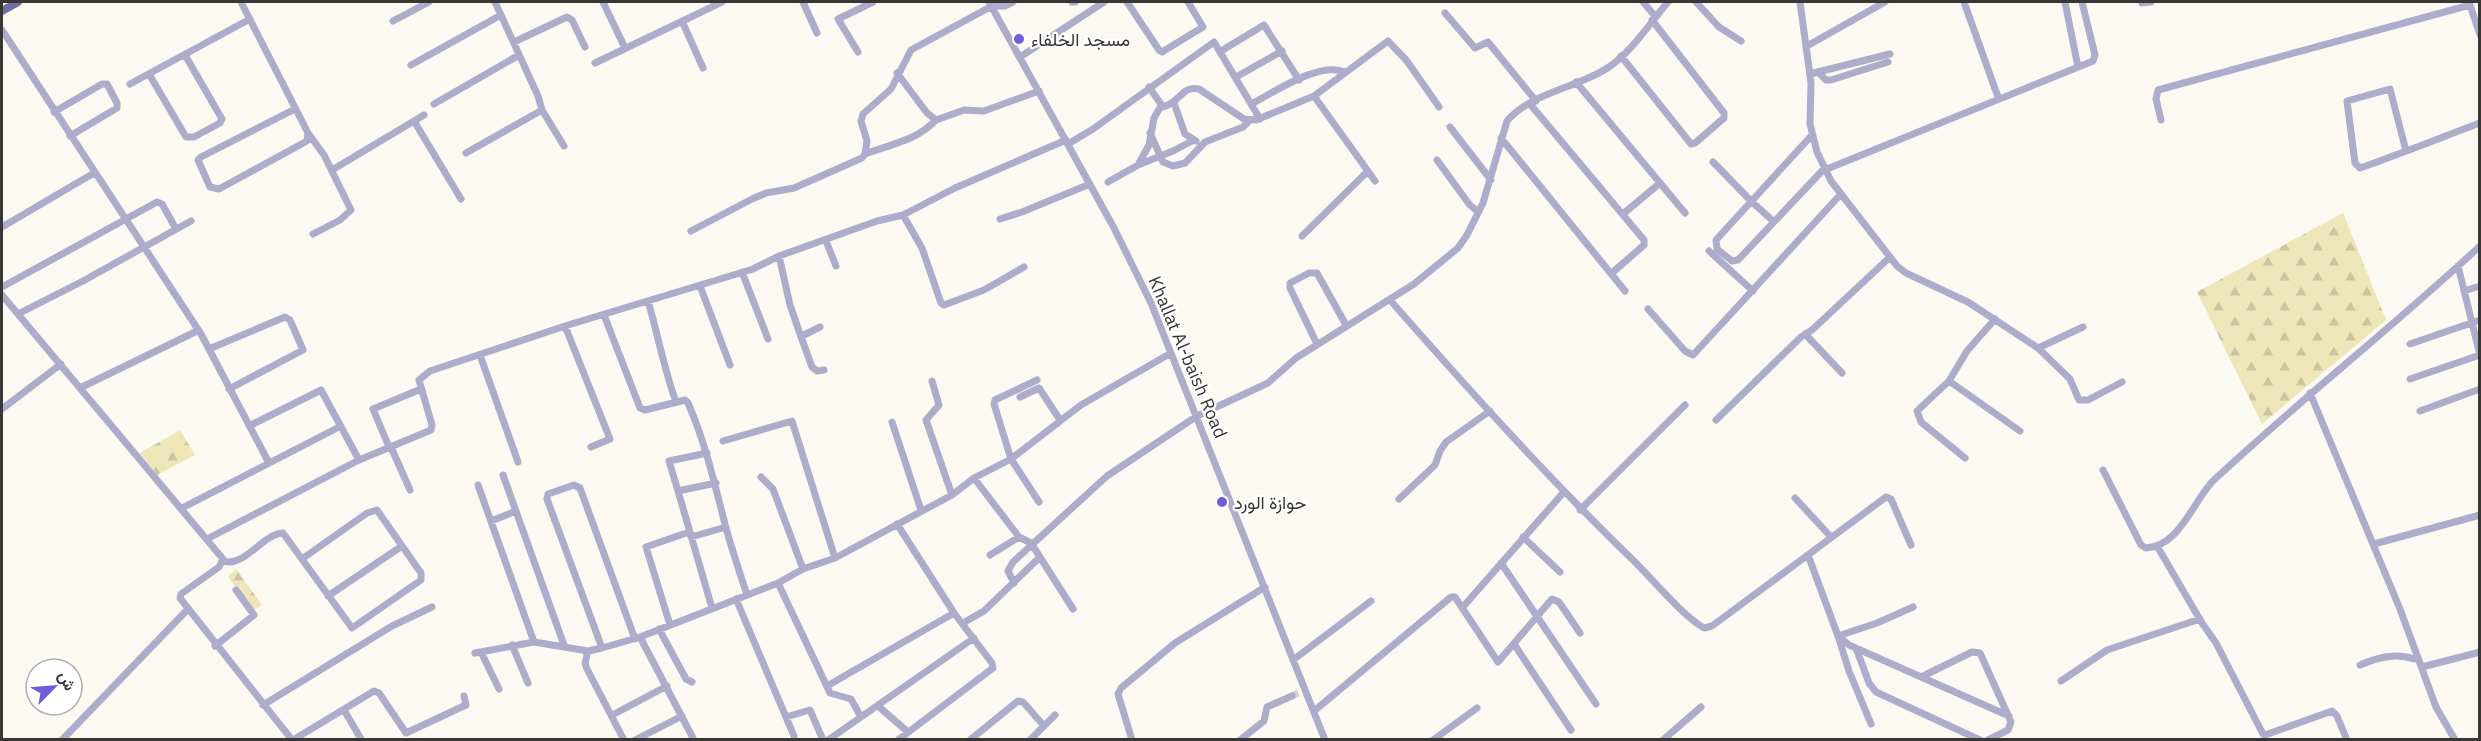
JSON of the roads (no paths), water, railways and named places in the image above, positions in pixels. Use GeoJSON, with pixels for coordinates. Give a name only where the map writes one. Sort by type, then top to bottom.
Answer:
{"type":"FeatureCollection","features":[{"type":"Feature","properties":{"kind":"main road"},"geometry":{"type":"LineString","coordinates":[[2,11],[18,2]]}},
{"type":"Feature","properties":{"kind":"street"},"geometry":{"type":"LineString","coordinates":[[241,2],[295,109],[308,133],[318,144],[351,210],[340,220],[313,234]]}},
{"type":"Feature","properties":{"kind":"street"},"geometry":{"type":"LineString","coordinates":[[393,21],[429,2]]}},
{"type":"Feature","properties":{"kind":"street"},"geometry":{"type":"LineString","coordinates":[[495,2],[538,96],[542,110],[564,146]]}},
{"type":"Feature","properties":{"kind":"street"},"geometry":{"type":"LineString","coordinates":[[603,2],[625,48]]}},
{"type":"Feature","properties":{"kind":"street"},"geometry":{"type":"LineString","coordinates":[[701,2],[705,9]]}},
{"type":"Feature","properties":{"kind":"street"},"geometry":{"type":"LineString","coordinates":[[595,63],[722,2]]}},
{"type":"Feature","properties":{"kind":"street"},"geometry":{"type":"LineString","coordinates":[[803,2],[817,33]]}},
{"type":"Feature","properties":{"kind":"street"},"geometry":{"type":"LineString","coordinates":[[858,52],[838,20],[873,2]]}},
{"type":"Feature","properties":{"kind":"street"},"geometry":{"type":"LineString","coordinates":[[865,154],[866,135],[861,121],[863,114],[891,89],[897,73],[914,46],[991,4],[1005,6],[1013,2]]}},
{"type":"Feature","properties":{"kind":"street"},"geometry":{"type":"LineString","coordinates":[[1020,57],[1101,2]]}},
{"type":"Feature","properties":{"kind":"street"},"geometry":{"type":"LineString","coordinates":[[1126,2],[1161,52],[1203,27],[1188,2]]}},
{"type":"Feature","properties":{"kind":"street"},"geometry":{"type":"LineString","coordinates":[[1621,56],[1691,144],[1724,118],[1724,113],[1643,2]]}},
{"type":"Feature","properties":{"kind":"street"},"geometry":{"type":"LineString","coordinates":[[1014,583],[1009,576],[1009,566],[1025,552],[1031,543],[1107,476],[1197,416],[1257,390],[1296,358],[1422,278],[1458,248],[1467,235],[1491,180],[1507,121],[1517,111],[1605,69],[1621,56],[1668,2]]}},
{"type":"Feature","properties":{"kind":"street"},"geometry":{"type":"LineString","coordinates":[[1696,2],[1719,27],[1741,41]]}},
{"type":"Feature","properties":{"kind":"street"},"geometry":{"type":"LineString","coordinates":[[1800,2],[1810,74],[1812,135],[1824,170],[1890,257],[1906,273],[1958,297],[2038,348],[2070,379],[2079,400],[2088,400],[2122,382]]}},
{"type":"Feature","properties":{"kind":"street"},"geometry":{"type":"LineString","coordinates":[[1807,46],[1885,2]]}},
{"type":"Feature","properties":{"kind":"street"},"geometry":{"type":"LineString","coordinates":[[1964,2],[1998,97]]}},
{"type":"Feature","properties":{"kind":"street"},"geometry":{"type":"LineString","coordinates":[[2065,2],[2078,67]]}},
{"type":"Feature","properties":{"kind":"street"},"geometry":{"type":"LineString","coordinates":[[1812,135],[1716,240],[1717,249],[1732,261],[1736,261],[1819,172],[1998,97],[2078,67],[2094,58],[2082,2]]}},
{"type":"Feature","properties":{"kind":"street"},"geometry":{"type":"LineString","coordinates":[[2142,3],[2151,2]]}},
{"type":"Feature","properties":{"kind":"street"},"geometry":{"type":"LineString","coordinates":[[2161,120],[2156,99],[2158,90],[2470,3],[2480,35]]}},
{"type":"Feature","properties":{"kind":"street","name":"Khallat Al-baish Road"},"geometry":{"type":"LineString","coordinates":[[991,4],[1090,184],[1150,303],[1265,587],[1303,691],[1314,711],[1325,740]]}},
{"type":"Feature","properties":{"kind":"street"},"geometry":{"type":"LineString","coordinates":[[1444,13],[1475,48],[1488,42],[1533,103],[1644,240],[1644,246],[1612,273]]}},
{"type":"Feature","properties":{"kind":"street"},"geometry":{"type":"LineString","coordinates":[[411,65],[501,15]]}},
{"type":"Feature","properties":{"kind":"street"},"geometry":{"type":"LineString","coordinates":[[514,42],[567,17],[572,20],[585,47]]}},
{"type":"Feature","properties":{"kind":"street"},"geometry":{"type":"LineString","coordinates":[[130,84],[250,19]]}},
{"type":"Feature","properties":{"kind":"street"},"geometry":{"type":"LineString","coordinates":[[682,21],[703,68]]}},
{"type":"Feature","properties":{"kind":"street"},"geometry":{"type":"LineString","coordinates":[[1221,51],[1264,25],[1299,80]]}},
{"type":"Feature","properties":{"kind":"street"},"geometry":{"type":"LineString","coordinates":[[2,30],[143,248],[176,294],[197,332],[201,334],[269,463]]}},
{"type":"Feature","properties":{"kind":"street"},"geometry":{"type":"LineString","coordinates":[[1150,133],[1165,165],[1185,163],[1205,142],[1239,129],[1249,121],[1260,119],[1314,96],[1388,40],[1407,61],[1438,107]]}},
{"type":"Feature","properties":{"kind":"street"},"geometry":{"type":"LineString","coordinates":[[207,539],[358,460],[432,429],[419,378],[425,373],[565,326],[700,286],[877,221],[903,215],[954,188],[1067,142],[1093,129],[1211,42],[1215,43],[1221,51],[1260,119]]}},
{"type":"Feature","properties":{"kind":"street"},"geometry":{"type":"LineString","coordinates":[[1236,77],[1282,51]]}},
{"type":"Feature","properties":{"kind":"street"},"geometry":{"type":"LineString","coordinates":[[1810,74],[1890,54]]}},
{"type":"Feature","properties":{"kind":"street"},"geometry":{"type":"LineString","coordinates":[[149,74],[186,137],[194,138],[220,123],[222,119],[185,55]]}},
{"type":"Feature","properties":{"kind":"street"},"geometry":{"type":"LineString","coordinates":[[434,104],[519,55]]}},
{"type":"Feature","properties":{"kind":"street"},"geometry":{"type":"LineString","coordinates":[[1818,72],[1826,80],[1831,80],[1888,62]]}},
{"type":"Feature","properties":{"kind":"street"},"geometry":{"type":"LineString","coordinates":[[1251,104],[1322,70],[1337,69],[1345,72]]}},
{"type":"Feature","properties":{"kind":"street"},"geometry":{"type":"LineString","coordinates":[[897,73],[927,113],[936,120]]}},
{"type":"Feature","properties":{"kind":"street"},"geometry":{"type":"LineString","coordinates":[[1576,82],[1685,213]]}},
{"type":"Feature","properties":{"kind":"street"},"geometry":{"type":"LineString","coordinates":[[54,112],[102,84],[106,84],[118,106],[70,136]]}},
{"type":"Feature","properties":{"kind":"street"},"geometry":{"type":"LineString","coordinates":[[1149,87],[1161,106]]}},
{"type":"Feature","properties":{"kind":"street"},"geometry":{"type":"LineString","coordinates":[[1161,106],[1174,104],[1187,89],[1199,89],[1249,121]]}},
{"type":"Feature","properties":{"kind":"street"},"geometry":{"type":"LineString","coordinates":[[2406,151],[2390,89],[2346,102],[2356,166],[2360,168],[2406,151],[2480,123]]}},
{"type":"Feature","properties":{"kind":"street"},"geometry":{"type":"LineString","coordinates":[[691,231],[752,199],[794,188],[852,163],[865,154],[881,150],[923,132],[936,120],[968,110],[984,111],[1039,91]]}},
{"type":"Feature","properties":{"kind":"street"},"geometry":{"type":"LineString","coordinates":[[1314,96],[1375,181]]}},
{"type":"Feature","properties":{"kind":"street"},"geometry":{"type":"LineString","coordinates":[[1174,104],[1185,134],[1194,140],[1205,142]]}},
{"type":"Feature","properties":{"kind":"street"},"geometry":{"type":"LineString","coordinates":[[1138,165],[1149,145],[1154,118],[1161,106]]}},
{"type":"Feature","properties":{"kind":"street"},"geometry":{"type":"LineString","coordinates":[[295,109],[201,157],[198,160],[199,165],[210,187],[219,189],[307,141],[308,133]]}},
{"type":"Feature","properties":{"kind":"street"},"geometry":{"type":"LineString","coordinates":[[466,153],[542,110]]}},
{"type":"Feature","properties":{"kind":"street"},"geometry":{"type":"LineString","coordinates":[[332,170],[424,115]]}},
{"type":"Feature","properties":{"kind":"street"},"geometry":{"type":"LineString","coordinates":[[414,121],[461,199]]}},
{"type":"Feature","properties":{"kind":"street"},"geometry":{"type":"LineString","coordinates":[[1450,127],[1491,180]]}},
{"type":"Feature","properties":{"kind":"street"},"geometry":{"type":"LineString","coordinates":[[1501,138],[1625,291]]}},
{"type":"Feature","properties":{"kind":"street"},"geometry":{"type":"LineString","coordinates":[[1108,182],[1138,165],[1194,140]]}},
{"type":"Feature","properties":{"kind":"street"},"geometry":{"type":"LineString","coordinates":[[1437,160],[1469,204],[1478,212]]}},
{"type":"Feature","properties":{"kind":"street"},"geometry":{"type":"LineString","coordinates":[[1713,162],[1773,221]]}},
{"type":"Feature","properties":{"kind":"street"},"geometry":{"type":"LineString","coordinates":[[1302,236],[1368,171]]}},
{"type":"Feature","properties":{"kind":"street"},"geometry":{"type":"LineString","coordinates":[[2,227],[94,173]]}},
{"type":"Feature","properties":{"kind":"street"},"geometry":{"type":"LineString","coordinates":[[1623,214],[1660,183]]}},
{"type":"Feature","properties":{"kind":"street"},"geometry":{"type":"LineString","coordinates":[[1000,219],[1090,184]]}},
{"type":"Feature","properties":{"kind":"street"},"geometry":{"type":"LineString","coordinates":[[1648,309],[1685,351],[1694,355],[1841,194]]}},
{"type":"Feature","properties":{"kind":"street"},"geometry":{"type":"LineString","coordinates":[[2,287],[160,201],[177,229]]}},
{"type":"Feature","properties":{"kind":"street"},"geometry":{"type":"LineString","coordinates":[[903,215],[922,248],[941,303],[944,305],[984,290],[1024,267]]}},
{"type":"Feature","properties":{"kind":"street"},"geometry":{"type":"LineString","coordinates":[[18,314],[190,221]]}},
{"type":"Feature","properties":{"kind":"street"},"geometry":{"type":"LineString","coordinates":[[826,241],[836,266]]}},
{"type":"Feature","properties":{"kind":"street"},"geometry":{"type":"LineString","coordinates":[[2103,470],[2141,546],[2146,548],[2157,546],[2189,517],[2214,479],[2480,246]]}},
{"type":"Feature","properties":{"kind":"street"},"geometry":{"type":"LineString","coordinates":[[1709,251],[1753,291]]}},
{"type":"Feature","properties":{"kind":"street"},"geometry":{"type":"LineString","coordinates":[[779,256],[790,305],[800,334],[814,369],[824,370]]}},
{"type":"Feature","properties":{"kind":"street"},"geometry":{"type":"LineString","coordinates":[[1716,420],[1805,334],[1890,257]]}},
{"type":"Feature","properties":{"kind":"street"},"geometry":{"type":"LineString","coordinates":[[2410,379],[2480,355],[2476,321],[2464,291],[2458,266]]}},
{"type":"Feature","properties":{"kind":"street"},"geometry":{"type":"LineString","coordinates":[[742,272],[768,339]]}},
{"type":"Feature","properties":{"kind":"street"},"geometry":{"type":"LineString","coordinates":[[1317,344],[1290,288],[1290,283],[1309,273],[1317,273],[1346,325]]}},
{"type":"Feature","properties":{"kind":"street"},"geometry":{"type":"LineString","coordinates":[[700,286],[730,365]]}},
{"type":"Feature","properties":{"kind":"street"},"geometry":{"type":"LineString","coordinates":[[2464,291],[2480,286]]}},
{"type":"Feature","properties":{"kind":"street"},"geometry":{"type":"LineString","coordinates":[[2,294],[224,561],[237,560],[281,533],[285,534],[302,559],[350,627],[354,628],[421,580],[421,573],[379,511],[374,510],[302,559]]}},
{"type":"Feature","properties":{"kind":"street"},"geometry":{"type":"LineString","coordinates":[[1390,300],[1563,493],[1704,628],[1712,626],[1888,496],[1911,545]]}},
{"type":"Feature","properties":{"kind":"street"},"geometry":{"type":"LineString","coordinates":[[648,301],[662,346],[664,369],[676,402]]}},
{"type":"Feature","properties":{"kind":"street"},"geometry":{"type":"LineString","coordinates":[[604,315],[640,408],[645,410],[687,401],[699,428],[747,595]]}},
{"type":"Feature","properties":{"kind":"street"},"geometry":{"type":"LineString","coordinates":[[209,349],[285,317],[290,320],[303,350],[229,389]]}},
{"type":"Feature","properties":{"kind":"street"},"geometry":{"type":"LineString","coordinates":[[1965,458],[1921,422],[1917,415],[1919,408],[1949,381],[1967,351],[1995,319]]}},
{"type":"Feature","properties":{"kind":"street"},"geometry":{"type":"LineString","coordinates":[[2410,344],[2476,321]]}},
{"type":"Feature","properties":{"kind":"street"},"geometry":{"type":"LineString","coordinates":[[565,326],[610,439],[591,447]]}},
{"type":"Feature","properties":{"kind":"street"},"geometry":{"type":"LineString","coordinates":[[800,334],[804,335],[820,327]]}},
{"type":"Feature","properties":{"kind":"street"},"geometry":{"type":"LineString","coordinates":[[2038,348],[2083,327]]}},
{"type":"Feature","properties":{"kind":"street"},"geometry":{"type":"LineString","coordinates":[[80,388],[197,332]]}},
{"type":"Feature","properties":{"kind":"street"},"geometry":{"type":"LineString","coordinates":[[1805,334],[1842,373]]}},
{"type":"Feature","properties":{"kind":"street"},"geometry":{"type":"LineString","coordinates":[[500,689],[478,652],[534,642],[564,645],[588,651],[602,648],[637,638],[778,583],[803,569],[835,558],[952,495],[974,478],[1011,459],[1060,420],[1108,388],[1171,352]]}},
{"type":"Feature","properties":{"kind":"street"},"geometry":{"type":"LineString","coordinates":[[480,355],[518,462]]}},
{"type":"Feature","properties":{"kind":"street"},"geometry":{"type":"LineString","coordinates":[[2,398],[4,407],[61,364]]}},
{"type":"Feature","properties":{"kind":"street"},"geometry":{"type":"LineString","coordinates":[[1037,380],[994,402],[1011,459],[1039,502]]}},
{"type":"Feature","properties":{"kind":"street"},"geometry":{"type":"LineString","coordinates":[[932,381],[939,405],[926,420],[952,495]]}},
{"type":"Feature","properties":{"kind":"street"},"geometry":{"type":"LineString","coordinates":[[1949,381],[2020,431]]}},
{"type":"Feature","properties":{"kind":"street"},"geometry":{"type":"LineString","coordinates":[[1020,397],[1039,388],[1060,420]]}},
{"type":"Feature","properties":{"kind":"street"},"geometry":{"type":"LineString","coordinates":[[410,490],[373,409],[421,389]]}},
{"type":"Feature","properties":{"kind":"street"},"geometry":{"type":"LineString","coordinates":[[2420,411],[2480,389]]}},
{"type":"Feature","properties":{"kind":"street"},"geometry":{"type":"LineString","coordinates":[[249,426],[319,390],[324,393],[358,460]]}},
{"type":"Feature","properties":{"kind":"street"},"geometry":{"type":"LineString","coordinates":[[2310,393],[2374,544],[2443,722],[2455,740]]}},
{"type":"Feature","properties":{"kind":"street"},"geometry":{"type":"LineString","coordinates":[[1580,510],[1685,405]]}},
{"type":"Feature","properties":{"kind":"street"},"geometry":{"type":"LineString","coordinates":[[1399,500],[1435,465],[1446,442],[1490,411]]}},
{"type":"Feature","properties":{"kind":"street"},"geometry":{"type":"LineString","coordinates":[[723,441],[792,421],[835,558]]}},
{"type":"Feature","properties":{"kind":"street"},"geometry":{"type":"LineString","coordinates":[[892,422],[921,510]]}},
{"type":"Feature","properties":{"kind":"street"},"geometry":{"type":"LineString","coordinates":[[182,508],[341,426]]}},
{"type":"Feature","properties":{"kind":"street"},"geometry":{"type":"LineString","coordinates":[[706,453],[669,461],[712,608]]}},
{"type":"Feature","properties":{"kind":"street"},"geometry":{"type":"LineString","coordinates":[[504,475],[564,645]]}},
{"type":"Feature","properties":{"kind":"street"},"geometry":{"type":"LineString","coordinates":[[761,477],[773,489],[803,569]]}},
{"type":"Feature","properties":{"kind":"street"},"geometry":{"type":"LineString","coordinates":[[974,478],[1019,537],[1031,543],[1073,609]]}},
{"type":"Feature","properties":{"kind":"street"},"geometry":{"type":"LineString","coordinates":[[678,491],[716,483]]}},
{"type":"Feature","properties":{"kind":"street"},"geometry":{"type":"LineString","coordinates":[[478,485],[534,642]]}},
{"type":"Feature","properties":{"kind":"street"},"geometry":{"type":"LineString","coordinates":[[602,648],[547,499],[548,494],[553,491],[574,485],[580,488],[637,638],[667,686],[694,740]]}},
{"type":"Feature","properties":{"kind":"street"},"geometry":{"type":"LineString","coordinates":[[1462,608],[1563,493]]}},
{"type":"Feature","properties":{"kind":"street"},"geometry":{"type":"LineString","coordinates":[[1795,498],[1831,537]]}},
{"type":"Feature","properties":{"kind":"street"},"geometry":{"type":"LineString","coordinates":[[491,521],[516,511]]}},
{"type":"Feature","properties":{"kind":"street"},"geometry":{"type":"LineString","coordinates":[[2374,544],[2480,515]]}},
{"type":"Feature","properties":{"kind":"street"},"geometry":{"type":"LineString","coordinates":[[897,524],[954,613],[992,663],[993,670],[898,740]]}},
{"type":"Feature","properties":{"kind":"street"},"geometry":{"type":"LineString","coordinates":[[670,625],[646,547],[726,527]]}},
{"type":"Feature","properties":{"kind":"street"},"geometry":{"type":"LineString","coordinates":[[990,555],[1019,537]]}},
{"type":"Feature","properties":{"kind":"street"},"geometry":{"type":"LineString","coordinates":[[1523,537],[1560,572]]}},
{"type":"Feature","properties":{"kind":"street"},"geometry":{"type":"LineString","coordinates":[[328,596],[402,546]]}},
{"type":"Feature","properties":{"kind":"street"},"geometry":{"type":"LineString","coordinates":[[2157,546],[2216,643],[2263,734],[2332,711],[2337,716],[2347,740]]}},
{"type":"Feature","properties":{"kind":"street"},"geometry":{"type":"LineString","coordinates":[[1808,555],[1849,671],[1871,724]]}},
{"type":"Feature","properties":{"kind":"street"},"geometry":{"type":"LineString","coordinates":[[963,622],[984,611],[1041,557]]}},
{"type":"Feature","properties":{"kind":"street"},"geometry":{"type":"LineString","coordinates":[[224,561],[180,595],[187,610],[292,740],[377,691],[402,730],[408,733],[466,705],[464,696]]}},
{"type":"Feature","properties":{"kind":"street"},"geometry":{"type":"LineString","coordinates":[[1501,563],[1596,704]]}},
{"type":"Feature","properties":{"kind":"street"},"geometry":{"type":"LineString","coordinates":[[778,583],[831,694],[851,699],[861,717]]}},
{"type":"Feature","properties":{"kind":"street"},"geometry":{"type":"LineString","coordinates":[[1132,740],[1118,694],[1121,688],[1175,643],[1265,587]]}},
{"type":"Feature","properties":{"kind":"street"},"geometry":{"type":"LineString","coordinates":[[215,646],[254,615],[236,590]]}},
{"type":"Feature","properties":{"kind":"street"},"geometry":{"type":"LineString","coordinates":[[1314,711],[1451,597],[1455,597],[1496,661],[1501,661],[1554,598],[1580,633]]}},
{"type":"Feature","properties":{"kind":"street"},"geometry":{"type":"LineString","coordinates":[[736,599],[794,736]]}},
{"type":"Feature","properties":{"kind":"street"},"geometry":{"type":"LineString","coordinates":[[1293,660],[1371,601]]}},
{"type":"Feature","properties":{"kind":"street"},"geometry":{"type":"LineString","coordinates":[[263,705],[392,626],[432,607]]}},
{"type":"Feature","properties":{"kind":"street"},"geometry":{"type":"LineString","coordinates":[[1838,636],[1877,623],[1913,607]]}},
{"type":"Feature","properties":{"kind":"street"},"geometry":{"type":"LineString","coordinates":[[62,740],[187,610]]}},
{"type":"Feature","properties":{"kind":"street"},"geometry":{"type":"LineString","coordinates":[[827,686],[954,613]]}},
{"type":"Feature","properties":{"kind":"street"},"geometry":{"type":"LineString","coordinates":[[2061,681],[2107,650],[2200,619]]}},
{"type":"Feature","properties":{"kind":"street"},"geometry":{"type":"LineString","coordinates":[[659,629],[686,679],[692,682]]}},
{"type":"Feature","properties":{"kind":"street"},"geometry":{"type":"LineString","coordinates":[[1838,636],[1856,648],[2009,716]]}},
{"type":"Feature","properties":{"kind":"street"},"geometry":{"type":"LineString","coordinates":[[828,740],[974,638]]}},
{"type":"Feature","properties":{"kind":"street"},"geometry":{"type":"LineString","coordinates":[[1514,644],[1571,730]]}},
{"type":"Feature","properties":{"kind":"street"},"geometry":{"type":"LineString","coordinates":[[512,645],[528,682]]}},
{"type":"Feature","properties":{"kind":"street"},"geometry":{"type":"LineString","coordinates":[[1856,648],[1873,690],[1980,740]]}},
{"type":"Feature","properties":{"kind":"street"},"geometry":{"type":"LineString","coordinates":[[588,651],[586,669],[624,740]]}},
{"type":"Feature","properties":{"kind":"street"},"geometry":{"type":"LineString","coordinates":[[1921,677],[1972,652],[1979,652],[2009,716],[2010,728],[1989,740]]}},
{"type":"Feature","properties":{"kind":"street"},"geometry":{"type":"LineString","coordinates":[[2422,667],[2480,652]]}},
{"type":"Feature","properties":{"kind":"street"},"geometry":{"type":"LineString","coordinates":[[2360,665],[2372,659],[2390,656],[2404,655],[2414,659],[2418,657]]}},
{"type":"Feature","properties":{"kind":"street"},"geometry":{"type":"LineString","coordinates":[[616,713],[667,686]]}},
{"type":"Feature","properties":{"kind":"street"},"geometry":{"type":"LineString","coordinates":[[1240,740],[1264,721],[1267,707],[1292,696]]}},
{"type":"Feature","properties":{"kind":"street"},"geometry":{"type":"LineString","coordinates":[[970,740],[1018,701],[1023,702],[1044,726]]}},
{"type":"Feature","properties":{"kind":"street"},"geometry":{"type":"LineString","coordinates":[[879,706],[908,732]]}},
{"type":"Feature","properties":{"kind":"street"},"geometry":{"type":"LineString","coordinates":[[1663,740],[1701,707]]}},
{"type":"Feature","properties":{"kind":"street"},"geometry":{"type":"LineString","coordinates":[[1433,740],[1477,708]]}},
{"type":"Feature","properties":{"kind":"street"},"geometry":{"type":"LineString","coordinates":[[344,710],[361,739]]}},
{"type":"Feature","properties":{"kind":"street"},"geometry":{"type":"LineString","coordinates":[[786,717],[810,710],[823,740]]}},
{"type":"Feature","properties":{"kind":"street"},"geometry":{"type":"LineString","coordinates":[[1030,740],[1055,715]]}},
{"type":"Feature","properties":{"kind":"street"},"geometry":{"type":"LineString","coordinates":[[635,740],[682,716]]}},
{"type":"Feature","properties":{"kind":"tunnel"},"geometry":{"type":"LineString","coordinates":[[1292,696],[1300,692]]}},
{"type":"Feature","properties":{"kind":"place","name":"مسجد الخلفاء"},"geometry":{"type":"Point","coordinates":[1019,39]}},
{"type":"Feature","properties":{"kind":"place","name":"حوازة الورد"},"geometry":{"type":"Point","coordinates":[1222,502]}}]}
